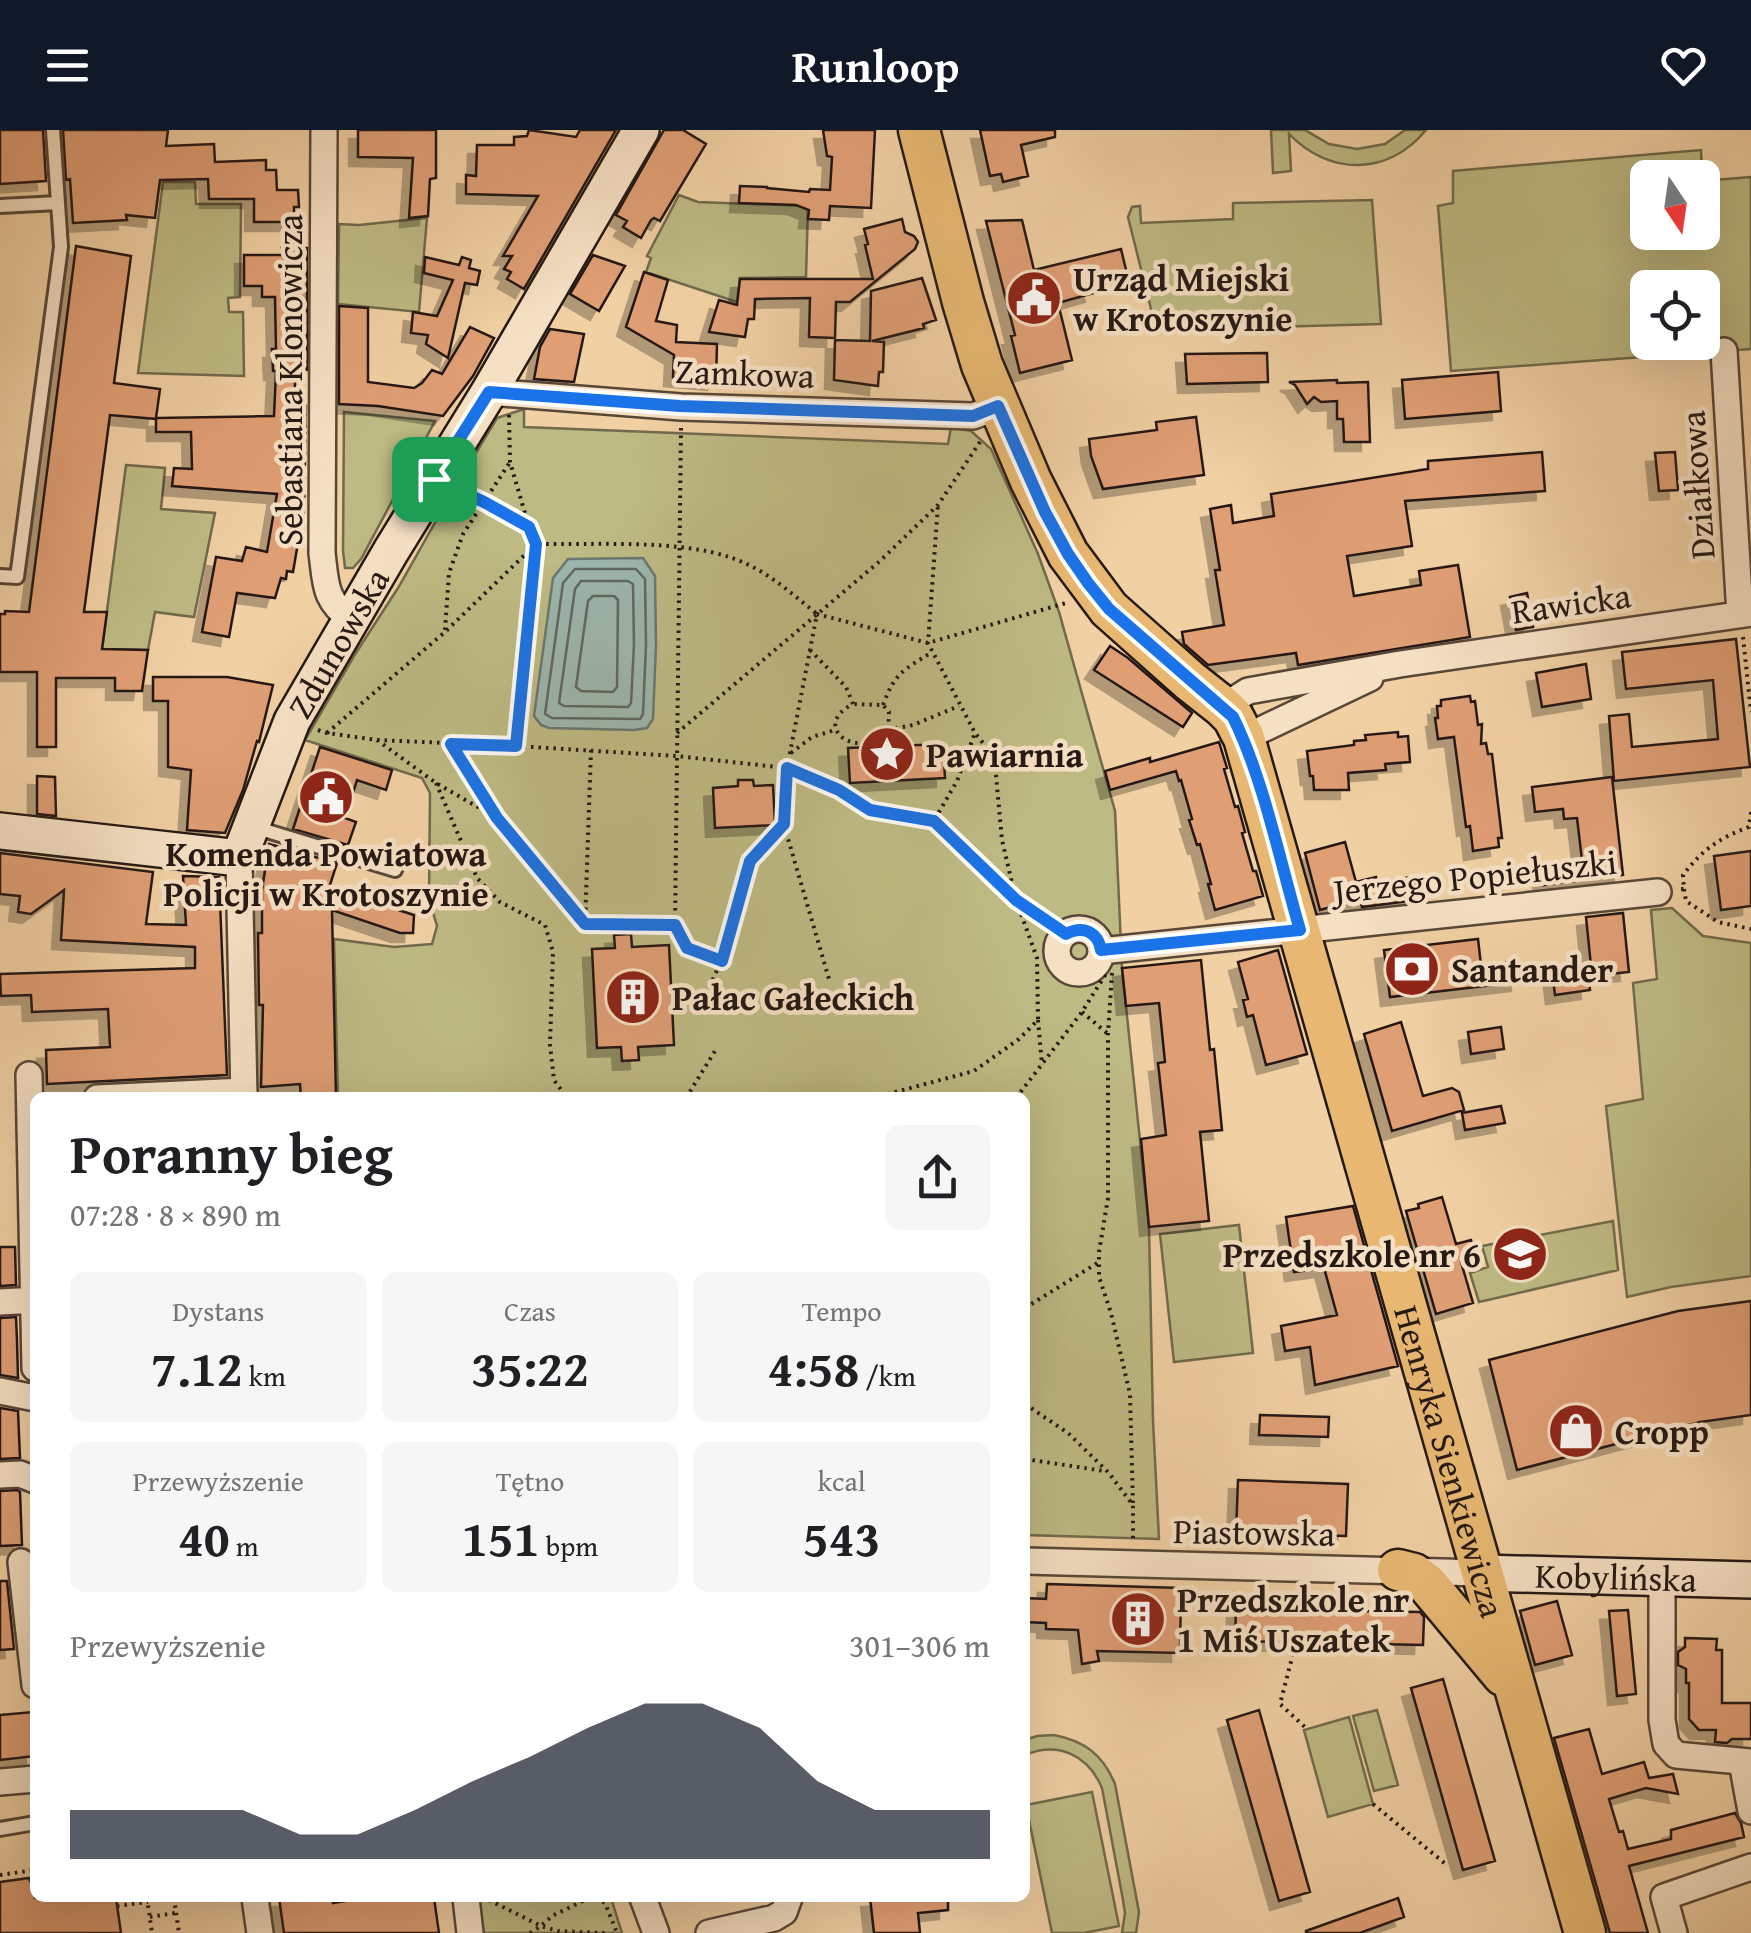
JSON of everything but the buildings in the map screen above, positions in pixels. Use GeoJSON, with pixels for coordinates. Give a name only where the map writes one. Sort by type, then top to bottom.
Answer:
{"type":"FeatureCollection","features":[{"type":"Feature","properties":{"kind":"main road"},"geometry":{"type":"LineString","coordinates":[[918,130],[982,365],[990,422],[1068,554],[1109,609],[1234,723]]}},
{"type":"Feature","properties":{"kind":"main road","name":"Henryka Sienkiewicza"},"geometry":{"type":"LineString","coordinates":[[1234,723],[1300,930],[1584,1933]]}},
{"type":"Feature","properties":{"kind":"main road"},"geometry":{"type":"LineString","coordinates":[[1398,1570],[1414,1574],[1427,1584],[1515,1689]]}},
{"type":"Feature","properties":{"kind":"street","name":"Sebastiana Klonowicza"},"geometry":{"type":"LineString","coordinates":[[324,130],[322,553],[327,592],[333,604],[352,620]]}},
{"type":"Feature","properties":{"kind":"street","name":"Zdunowska"},"geometry":{"type":"LineString","coordinates":[[244,1092],[246,842],[292,721],[434,479],[499,402],[640,130]]}},
{"type":"Feature","properties":{"kind":"street","name":"Działkowa"},"geometry":{"type":"LineString","coordinates":[[1724,351],[1745,619]]}},
{"type":"Feature","properties":{"kind":"street","name":"Zamkowa"},"geometry":{"type":"LineString","coordinates":[[499,402],[973,416],[990,422]]}},
{"type":"Feature","properties":{"kind":"street","name":"Rawicka"},"geometry":{"type":"LineString","coordinates":[[1234,723],[1248,691],[1400,664],[1745,619]]}},
{"type":"Feature","properties":{"kind":"street","name":"Rawicka"},"geometry":{"type":"LineString","coordinates":[[1234,723],[1400,664]]}},
{"type":"Feature","properties":{"kind":"street"},"geometry":{"type":"LineString","coordinates":[[0,831],[246,842]]}},
{"type":"Feature","properties":{"kind":"street","name":"Jerzego Popiełuszki"},"geometry":{"type":"LineString","coordinates":[[1101,950],[1658,892]]}},
{"type":"Feature","properties":{"kind":"street"},"geometry":{"type":"LineString","coordinates":[[1079,929],[1097,938],[1100,958],[1091,970],[1077,974],[1063,967],[1057,953],[1066,934],[1079,929]]}},
{"type":"Feature","properties":{"kind":"street"},"geometry":{"type":"LineString","coordinates":[[0,1302],[30,1300]]}},
{"type":"Feature","properties":{"kind":"street"},"geometry":{"type":"LineString","coordinates":[[0,1391],[30,1397]]}},
{"type":"Feature","properties":{"kind":"street"},"geometry":{"type":"LineString","coordinates":[[0,1475],[30,1478]]}},
{"type":"Feature","properties":{"kind":"street","name":"Piastowska"},"geometry":{"type":"LineString","coordinates":[[1030,1560],[1481,1573]]}},
{"type":"Feature","properties":{"kind":"street"},"geometry":{"type":"LineString","coordinates":[[19,1562],[30,1647]]}},
{"type":"Feature","properties":{"kind":"street","name":"Kobylińska"},"geometry":{"type":"LineString","coordinates":[[1481,1573],[1751,1580]]}},
{"type":"Feature","properties":{"kind":"street"},"geometry":{"type":"LineString","coordinates":[[1662,1577],[1662,1720],[1666,1744],[1676,1754],[1746,1762],[1751,1812]]}},
{"type":"Feature","properties":{"kind":"street"},"geometry":{"type":"LineString","coordinates":[[0,1782],[30,1779]]}},
{"type":"Feature","properties":{"kind":"street"},"geometry":{"type":"LineString","coordinates":[[1674,1933],[1664,1897],[1751,1867]]}},
{"type":"Feature","properties":{"kind":"street"},"geometry":{"type":"LineString","coordinates":[[256,1902],[260,1933]]}},
{"type":"Feature","properties":{"kind":"street"},"geometry":{"type":"LineString","coordinates":[[466,1902],[470,1933]]}},
{"type":"Feature","properties":{"kind":"street"},"geometry":{"type":"LineString","coordinates":[[645,1902],[656,1933]]}},
{"type":"Feature","properties":{"kind":"street"},"geometry":{"type":"LineString","coordinates":[[709,1933],[774,1918],[784,1912],[788,1902]]}},
{"type":"Feature","properties":{"kind":"lane"},"geometry":{"type":"LineString","coordinates":[[0,576],[17,577],[60,248],[53,130]]}},
{"type":"Feature","properties":{"kind":"lane"},"geometry":{"type":"LineString","coordinates":[[0,206],[58,203]]}},
{"type":"Feature","properties":{"kind":"lane"},"geometry":{"type":"LineString","coordinates":[[246,842],[394,870]]}},
{"type":"Feature","properties":{"kind":"lane"},"geometry":{"type":"LineString","coordinates":[[0,1829],[30,1825]]}},
{"type":"Feature","properties":{"kind":"path"},"geometry":{"type":"LineString","coordinates":[[499,402],[510,462],[536,544],[516,746]]}},
{"type":"Feature","properties":{"kind":"path"},"geometry":{"type":"LineString","coordinates":[[680,406],[675,925],[687,948],[722,961]]}},
{"type":"Feature","properties":{"kind":"path"},"geometry":{"type":"LineString","coordinates":[[677,733],[880,561],[938,505],[990,422]]}},
{"type":"Feature","properties":{"kind":"path"},"geometry":{"type":"LineString","coordinates":[[445,632],[448,573],[463,534],[510,462]]}},
{"type":"Feature","properties":{"kind":"path"},"geometry":{"type":"LineString","coordinates":[[434,479],[529,527]]}},
{"type":"Feature","properties":{"kind":"path"},"geometry":{"type":"LineString","coordinates":[[938,505],[928,643],[986,748],[996,776],[1002,840],[1016,900],[1036,958],[1042,1065]]}},
{"type":"Feature","properties":{"kind":"path"},"geometry":{"type":"LineString","coordinates":[[327,733],[445,632],[536,544],[681,546],[733,558],[777,581],[817,614],[928,643],[1070,601]]}},
{"type":"Feature","properties":{"kind":"path"},"geometry":{"type":"LineString","coordinates":[[817,614],[787,768],[784,824],[829,978]]}},
{"type":"Feature","properties":{"kind":"path"},"geometry":{"type":"LineString","coordinates":[[1745,619],[1751,712]]}},
{"type":"Feature","properties":{"kind":"path"},"geometry":{"type":"LineString","coordinates":[[810,650],[846,688],[853,704]]}},
{"type":"Feature","properties":{"kind":"path"},"geometry":{"type":"LineString","coordinates":[[883,704],[897,674],[933,652]]}},
{"type":"Feature","properties":{"kind":"path"},"geometry":{"type":"LineString","coordinates":[[883,704],[853,704],[837,715],[835,730],[850,742],[864,743],[876,740],[888,730],[913,725],[961,705]]}},
{"type":"Feature","properties":{"kind":"path"},"geometry":{"type":"LineString","coordinates":[[883,704],[889,712],[888,730]]}},
{"type":"Feature","properties":{"kind":"path"},"geometry":{"type":"LineString","coordinates":[[308,726],[327,733],[377,740],[592,750],[787,768],[839,790],[870,810],[934,821],[1016,900],[1066,934]]}},
{"type":"Feature","properties":{"kind":"path"},"geometry":{"type":"LineString","coordinates":[[790,754],[812,737],[835,730]]}},
{"type":"Feature","properties":{"kind":"path"},"geometry":{"type":"LineString","coordinates":[[934,821],[957,781],[975,733]]}},
{"type":"Feature","properties":{"kind":"path"},"geometry":{"type":"LineString","coordinates":[[377,740],[436,783],[497,818]]}},
{"type":"Feature","properties":{"kind":"path"},"geometry":{"type":"LineString","coordinates":[[451,744],[497,818],[585,924],[675,925]]}},
{"type":"Feature","properties":{"kind":"path"},"geometry":{"type":"LineString","coordinates":[[585,924],[592,750]]}},
{"type":"Feature","properties":{"kind":"path"},"geometry":{"type":"LineString","coordinates":[[436,783],[476,878],[500,902],[545,925],[553,952],[550,1045],[554,1080],[563,1092]]}},
{"type":"Feature","properties":{"kind":"path"},"geometry":{"type":"LineString","coordinates":[[1751,812],[1750,827],[1724,836],[1698,856],[1682,875],[1686,901],[1718,922],[1751,929]]}},
{"type":"Feature","properties":{"kind":"path"},"geometry":{"type":"LineString","coordinates":[[707,993],[722,961],[750,861],[784,824]]}},
{"type":"Feature","properties":{"kind":"path"},"geometry":{"type":"LineString","coordinates":[[1658,892],[1684,888]]}},
{"type":"Feature","properties":{"kind":"path"},"geometry":{"type":"LineString","coordinates":[[1021,1092],[1082,1012],[1112,964],[1108,1198],[1099,1277],[1130,1394],[1132,1545]]}},
{"type":"Feature","properties":{"kind":"path"},"geometry":{"type":"LineString","coordinates":[[1082,1012],[1108,1034]]}},
{"type":"Feature","properties":{"kind":"path"},"geometry":{"type":"LineString","coordinates":[[895,1092],[974,1071],[1038,1020]]}},
{"type":"Feature","properties":{"kind":"path"},"geometry":{"type":"LineString","coordinates":[[690,1092],[715,1051]]}},
{"type":"Feature","properties":{"kind":"path"},"geometry":{"type":"LineString","coordinates":[[1030,1305],[1099,1262]]}},
{"type":"Feature","properties":{"kind":"path"},"geometry":{"type":"LineString","coordinates":[[1030,1407],[1068,1433],[1108,1472],[1132,1505]]}},
{"type":"Feature","properties":{"kind":"path"},"geometry":{"type":"LineString","coordinates":[[1030,1460],[1108,1472]]}},
{"type":"Feature","properties":{"kind":"path"},"geometry":{"type":"LineString","coordinates":[[1293,1654],[1280,1704],[1307,1728]]}},
{"type":"Feature","properties":{"kind":"path"},"geometry":{"type":"LineString","coordinates":[[1372,1804],[1448,1866]]}},
{"type":"Feature","properties":{"kind":"path"},"geometry":{"type":"LineString","coordinates":[[0,1875],[30,1871]]}},
{"type":"Feature","properties":{"kind":"path"},"geometry":{"type":"LineString","coordinates":[[117,1906],[137,1902]]}},
{"type":"Feature","properties":{"kind":"path"},"geometry":{"type":"LineString","coordinates":[[147,1902],[152,1933]]}},
{"type":"Feature","properties":{"kind":"path"},"geometry":{"type":"LineString","coordinates":[[175,1902],[180,1933]]}},
{"type":"Feature","properties":{"kind":"path"},"geometry":{"type":"LineString","coordinates":[[492,1902],[558,1931],[606,1933]]}},
{"type":"Feature","properties":{"kind":"path"},"geometry":{"type":"LineString","coordinates":[[530,1933],[552,1916],[583,1902]]}},
{"type":"Feature","properties":{"kind":"path"},"geometry":{"type":"LineString","coordinates":[[602,1902],[617,1933]]}},
{"type":"Feature","properties":{"kind":"path"},"geometry":{"type":"LineString","coordinates":[[150,1917],[176,1913]]}},
{"type":"Feature","properties":{"kind":"shaded area"},"geometry":{"type":"Polygon","coordinates":[[[1271,130],[1305,130],[1329,144],[1357,149],[1385,144],[1405,130],[1426,130],[1394,156],[1359,165],[1322,158],[1289,134],[1291,171],[1273,173],[1271,130]]]}},
{"type":"Feature","properties":{"kind":"shaded area"},"geometry":{"type":"Polygon","coordinates":[[[1701,150],[1701,160],[1630,160],[1630,250],[1720,250],[1720,180],[1751,177],[1751,349],[1720,351],[1720,270],[1630,270],[1630,358],[1451,371],[1438,206],[1453,203],[1453,171],[1701,150]]]}},
{"type":"Feature","properties":{"kind":"shaded area"},"geometry":{"type":"Polygon","coordinates":[[[163,182],[195,182],[196,204],[241,204],[240,297],[228,298],[229,312],[243,312],[244,376],[138,373],[163,182]]]}},
{"type":"Feature","properties":{"kind":"shaded area"},"geometry":{"type":"Polygon","coordinates":[[[679,195],[698,202],[808,206],[806,277],[740,278],[737,302],[646,272],[651,258],[647,256],[679,195]]]}},
{"type":"Feature","properties":{"kind":"shaded area"},"geometry":{"type":"Polygon","coordinates":[[[1372,200],[1381,324],[1266,327],[1265,316],[1153,317],[1128,217],[1132,207],[1140,206],[1141,223],[1233,219],[1233,203],[1372,200]]]}},
{"type":"Feature","properties":{"kind":"shaded area"},"geometry":{"type":"Polygon","coordinates":[[[427,218],[419,312],[338,304],[339,224],[427,218]]]}},
{"type":"Feature","properties":{"kind":"shaded area"},"geometry":{"type":"Polygon","coordinates":[[[524,409],[524,427],[948,444],[951,427],[971,431],[991,449],[1059,612],[1115,811],[1122,968],[1149,1227],[1159,1539],[1030,1535],[1030,1092],[338,1092],[334,939],[394,947],[432,944],[437,926],[429,899],[430,793],[422,778],[305,740],[497,418],[524,409]]]}},
{"type":"Feature","properties":{"kind":"shaded area"},"geometry":{"type":"Polygon","coordinates":[[[344,412],[435,421],[353,568],[345,568],[343,551],[344,412]]]}},
{"type":"Feature","properties":{"kind":"shaded area"},"geometry":{"type":"Polygon","coordinates":[[[126,465],[165,468],[161,509],[215,513],[194,617],[155,612],[148,650],[102,649],[126,465]]]}},
{"type":"Feature","properties":{"kind":"shaded area"},"geometry":{"type":"Polygon","coordinates":[[[1672,908],[1703,936],[1751,943],[1751,1276],[1627,1297],[1606,1106],[1643,1099],[1633,983],[1657,979],[1651,910],[1672,908]]]}},
{"type":"Feature","properties":{"kind":"shaded area"},"geometry":{"type":"Polygon","coordinates":[[[1613,1221],[1618,1270],[1479,1302],[1470,1273],[1488,1267],[1482,1246],[1613,1221]]]}},
{"type":"Feature","properties":{"kind":"shaded area"},"geometry":{"type":"Polygon","coordinates":[[[1239,1225],[1253,1353],[1174,1362],[1160,1234],[1239,1225]]]}},
{"type":"Feature","properties":{"kind":"shaded area"},"geometry":{"type":"Polygon","coordinates":[[[1377,1710],[1398,1785],[1374,1791],[1353,1716],[1377,1710]]]}},
{"type":"Feature","properties":{"kind":"shaded area"},"geometry":{"type":"Polygon","coordinates":[[[1349,1717],[1373,1804],[1328,1817],[1304,1730],[1349,1717]]]}},
{"type":"Feature","properties":{"kind":"shaded area"},"geometry":{"type":"Polygon","coordinates":[[[1054,1735],[1092,1751],[1115,1784],[1139,1912],[1136,1933],[1122,1933],[1125,1913],[1102,1788],[1089,1767],[1071,1754],[1049,1750],[1030,1753],[1030,1738],[1054,1735]]]}},
{"type":"Feature","properties":{"kind":"shaded area"},"geometry":{"type":"Polygon","coordinates":[[[1092,1792],[1119,1926],[1084,1933],[1052,1933],[1030,1825],[1030,1804],[1092,1792]]]}},
{"type":"Feature","properties":{"kind":"shaded area"},"geometry":{"type":"Polygon","coordinates":[[[472,1902],[612,1902],[622,1933],[474,1933],[472,1902]]]}},
{"type":"Feature","properties":{"kind":"water"},"geometry":{"type":"Polygon","coordinates":[[[643,558],[655,576],[653,719],[647,728],[634,730],[541,725],[534,716],[553,578],[568,559],[643,558]]]}},
{"type":"Feature","properties":{"kind":"place","name":"Urząd Miejski w Krotoszynie"},"geometry":{"type":"Point","coordinates":[1034,298]}},
{"type":"Feature","properties":{"kind":"place","name":"Pawiarnia"},"geometry":{"type":"Point","coordinates":[887,754]}},
{"type":"Feature","properties":{"kind":"place","name":"Komenda Powiatowa Policji w Krotoszynie"},"geometry":{"type":"Point","coordinates":[326,797]}},
{"type":"Feature","properties":{"kind":"place","name":"Santander"},"geometry":{"type":"Point","coordinates":[1412,969]}},
{"type":"Feature","properties":{"kind":"place","name":"Pałac Gałeckich"},"geometry":{"type":"Point","coordinates":[633,997]}},
{"type":"Feature","properties":{"kind":"place","name":"Przedszkole nr 6"},"geometry":{"type":"Point","coordinates":[1520,1254]}},
{"type":"Feature","properties":{"kind":"place","name":"Cropp"},"geometry":{"type":"Point","coordinates":[1576,1431]}},
{"type":"Feature","properties":{"kind":"place","name":"Przedszkole nr 1 Miś Uszatek"},"geometry":{"type":"Point","coordinates":[1138,1619]}},
{"type":"Feature","properties":{"kind":"route"},"geometry":{"type":"LineString","coordinates":[[489,392],[680,406],[973,416],[998,406],[1045,512],[1088,583],[1109,609],[1233,717],[1254,768],[1300,930],[1101,950],[1092,933],[1079,929],[1066,934],[1016,900],[934,821],[870,810],[839,790],[787,768],[784,824],[750,861],[722,961],[687,948],[675,925],[585,924],[497,818],[451,744],[516,746],[536,544],[529,527],[434,479],[489,392]]}}]}
